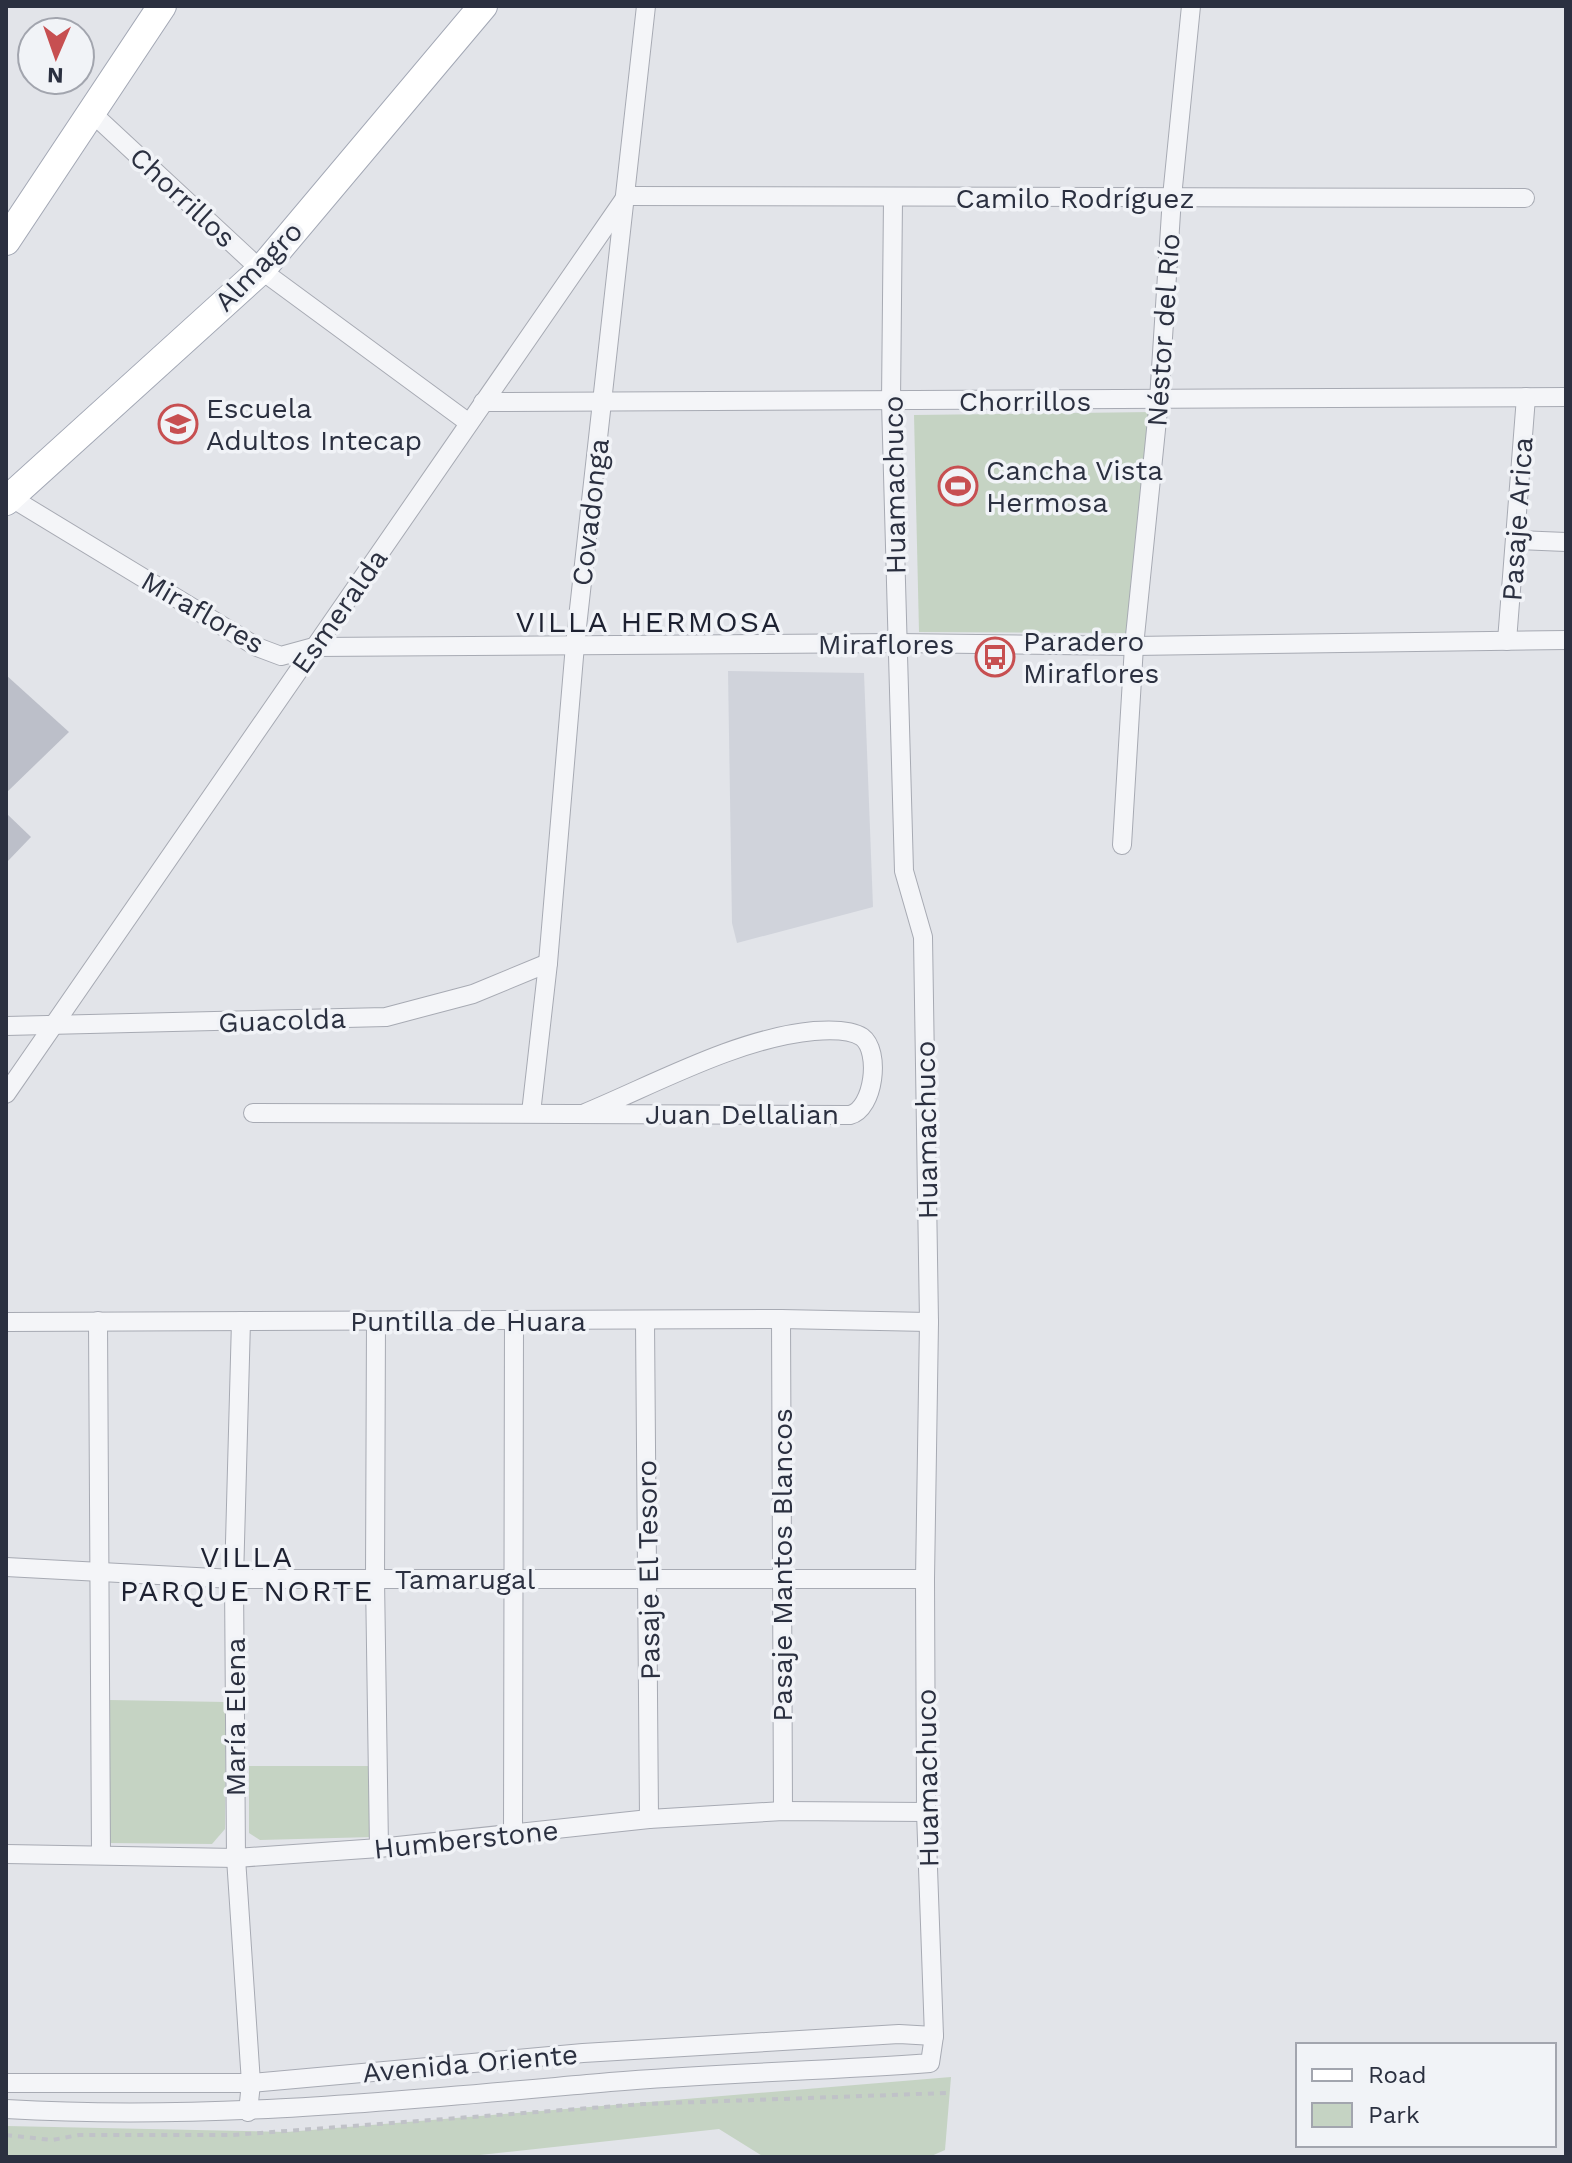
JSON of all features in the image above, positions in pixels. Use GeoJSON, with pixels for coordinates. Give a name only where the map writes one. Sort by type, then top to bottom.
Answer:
{"type":"FeatureCollection","features":[{"type":"Feature","properties":{"kind":"main road"},"geometry":{"type":"LineString","coordinates":[[6,241],[162,6]]}},
{"type":"Feature","properties":{"kind":"main road","name":"Almagro"},"geometry":{"type":"LineString","coordinates":[[8,499],[261,270],[483,6]]}},
{"type":"Feature","properties":{"kind":"street","name":"Covadonga"},"geometry":{"type":"LineString","coordinates":[[531,1113],[548,963],[575,645],[646,6]]}},
{"type":"Feature","properties":{"kind":"street","name":"Néstor del Río"},"geometry":{"type":"LineString","coordinates":[[1122,845],[1134,646],[1159,400],[1172,197],[1191,6]]}},
{"type":"Feature","properties":{"kind":"street","name":"Chorrillos"},"geometry":{"type":"LineString","coordinates":[[92,113],[261,270],[469,423]]}},
{"type":"Feature","properties":{"kind":"street","name":"Camilo Rodríguez"},"geometry":{"type":"LineString","coordinates":[[626,196],[893,199],[1525,198]]}},
{"type":"Feature","properties":{"kind":"street","name":"Esmeralda"},"geometry":{"type":"LineString","coordinates":[[6,1094],[626,196]]}},
{"type":"Feature","properties":{"kind":"street","name":"Huamachuco"},"geometry":{"type":"LineString","coordinates":[[893,199],[891,402],[904,871],[923,937],[929,1322],[925,1579],[926,1812],[934,2036],[930,2063]]}},
{"type":"Feature","properties":{"kind":"street","name":"Pasaje Arica"},"geometry":{"type":"LineString","coordinates":[[1507,641],[1526,397]]}},
{"type":"Feature","properties":{"kind":"street","name":"Chorrillos"},"geometry":{"type":"LineString","coordinates":[[483,402],[1566,397]]}},
{"type":"Feature","properties":{"kind":"street","name":"Miraflores"},"geometry":{"type":"LineString","coordinates":[[8,499],[257,647],[281,656],[314,647],[897,643],[1134,646],[1566,640]]}},
{"type":"Feature","properties":{"kind":"street"},"geometry":{"type":"LineString","coordinates":[[1517,540],[1566,542]]}},
{"type":"Feature","properties":{"kind":"street","name":"Guacolda"},"geometry":{"type":"LineString","coordinates":[[6,1026],[386,1017],[473,994],[548,963]]}},
{"type":"Feature","properties":{"kind":"street","name":"Juan Dellalian"},"geometry":{"type":"LineString","coordinates":[[253,1113],[850,1115],[861,1111],[869,1100],[871,1050],[865,1039],[847,1032],[815,1031],[761,1041],[585,1113]]}},
{"type":"Feature","properties":{"kind":"street","name":"Puntilla de Huara"},"geometry":{"type":"LineString","coordinates":[[6,1322],[645,1322],[781,1319],[929,1322]]}},
{"type":"Feature","properties":{"kind":"street","name":"Pasaje Mantos Blancos"},"geometry":{"type":"LineString","coordinates":[[781,1319],[783,1811]]}},
{"type":"Feature","properties":{"kind":"street"},"geometry":{"type":"LineString","coordinates":[[513,1834],[511,1579],[514,1320]]}},
{"type":"Feature","properties":{"kind":"street"},"geometry":{"type":"LineString","coordinates":[[98,1321],[101,1855]]}},
{"type":"Feature","properties":{"kind":"street","name":"María Elena"},"geometry":{"type":"LineString","coordinates":[[241,1321],[234,1579],[236,1858],[251,2083],[248,2112]]}},
{"type":"Feature","properties":{"kind":"street"},"geometry":{"type":"LineString","coordinates":[[376,1321],[375,1579],[379,1848]]}},
{"type":"Feature","properties":{"kind":"street","name":"Pasaje El Tesoro"},"geometry":{"type":"LineString","coordinates":[[645,1322],[649,1819]]}},
{"type":"Feature","properties":{"kind":"street","name":"Tamarugal"},"geometry":{"type":"LineString","coordinates":[[6,1567],[234,1579],[925,1579]]}},
{"type":"Feature","properties":{"kind":"street","name":"Humberstone"},"geometry":{"type":"LineString","coordinates":[[6,1854],[236,1858],[379,1848],[649,1819],[783,1811],[926,1812]]}},
{"type":"Feature","properties":{"kind":"street","name":"Avenida Oriente"},"geometry":{"type":"LineString","coordinates":[[6,2083],[251,2083],[644,2049],[899,2034],[934,2036]]}},
{"type":"Feature","properties":{"kind":"street","name":"Avenida Oriente"},"geometry":{"type":"LineString","coordinates":[[6,2109],[248,2112],[410,2102],[611,2082],[930,2063]]}},
{"type":"Feature","properties":{"kind":"path"},"geometry":{"type":"LineString","coordinates":[[6,2135],[52,2140],[79,2135],[233,2135],[643,2104],[946,2093]]}},
{"type":"Feature","properties":{"kind":"shaded area"},"geometry":{"type":"Polygon","coordinates":[[[728,671],[864,673],[873,907],[737,943],[732,923],[728,671]]]}},
{"type":"Feature","properties":{"kind":"green space"},"geometry":{"type":"Polygon","coordinates":[[[1152,412],[1129,633],[919,632],[914,415],[1152,412]]]}},
{"type":"Feature","properties":{"kind":"green space"},"geometry":{"type":"Polygon","coordinates":[[[109,1700],[226,1702],[225,1829],[212,1844],[107,1843],[109,1700]]]}},
{"type":"Feature","properties":{"kind":"green space"},"geometry":{"type":"Polygon","coordinates":[[[249,1766],[371,1766],[373,1837],[260,1840],[249,1833],[249,1766]]]}},
{"type":"Feature","properties":{"kind":"green space"},"geometry":{"type":"Polygon","coordinates":[[[951,2077],[945,2150],[929,2157],[764,2157],[719,2129],[461,2157],[6,2157],[6,2126],[287,2132],[951,2077]]]}},
{"type":"Feature","properties":{"kind":"building"},"geometry":{"type":"Polygon","coordinates":[[[6,675],[69,732],[6,793],[6,675]]]}},
{"type":"Feature","properties":{"kind":"building"},"geometry":{"type":"Polygon","coordinates":[[[6,813],[31,837],[6,863],[6,813]]]}},
{"type":"Feature","properties":{"kind":"place","name":"Escuela Adultos Intecap"},"geometry":{"type":"Point","coordinates":[178,424]}},
{"type":"Feature","properties":{"kind":"place","name":"Cancha Vista Hermosa"},"geometry":{"type":"Point","coordinates":[958,486]}},
{"type":"Feature","properties":{"kind":"place","name":"Paradero Miraflores"},"geometry":{"type":"Point","coordinates":[995,657]}},
{"type":"Feature","properties":{"kind":"district","name":"VILLA HERMOSA"},"geometry":{"type":"Point","coordinates":[649,622]}},
{"type":"Feature","properties":{"kind":"district","name":"VILLA PARQUE NORTE"},"geometry":{"type":"Point","coordinates":[247,1574]}}]}
